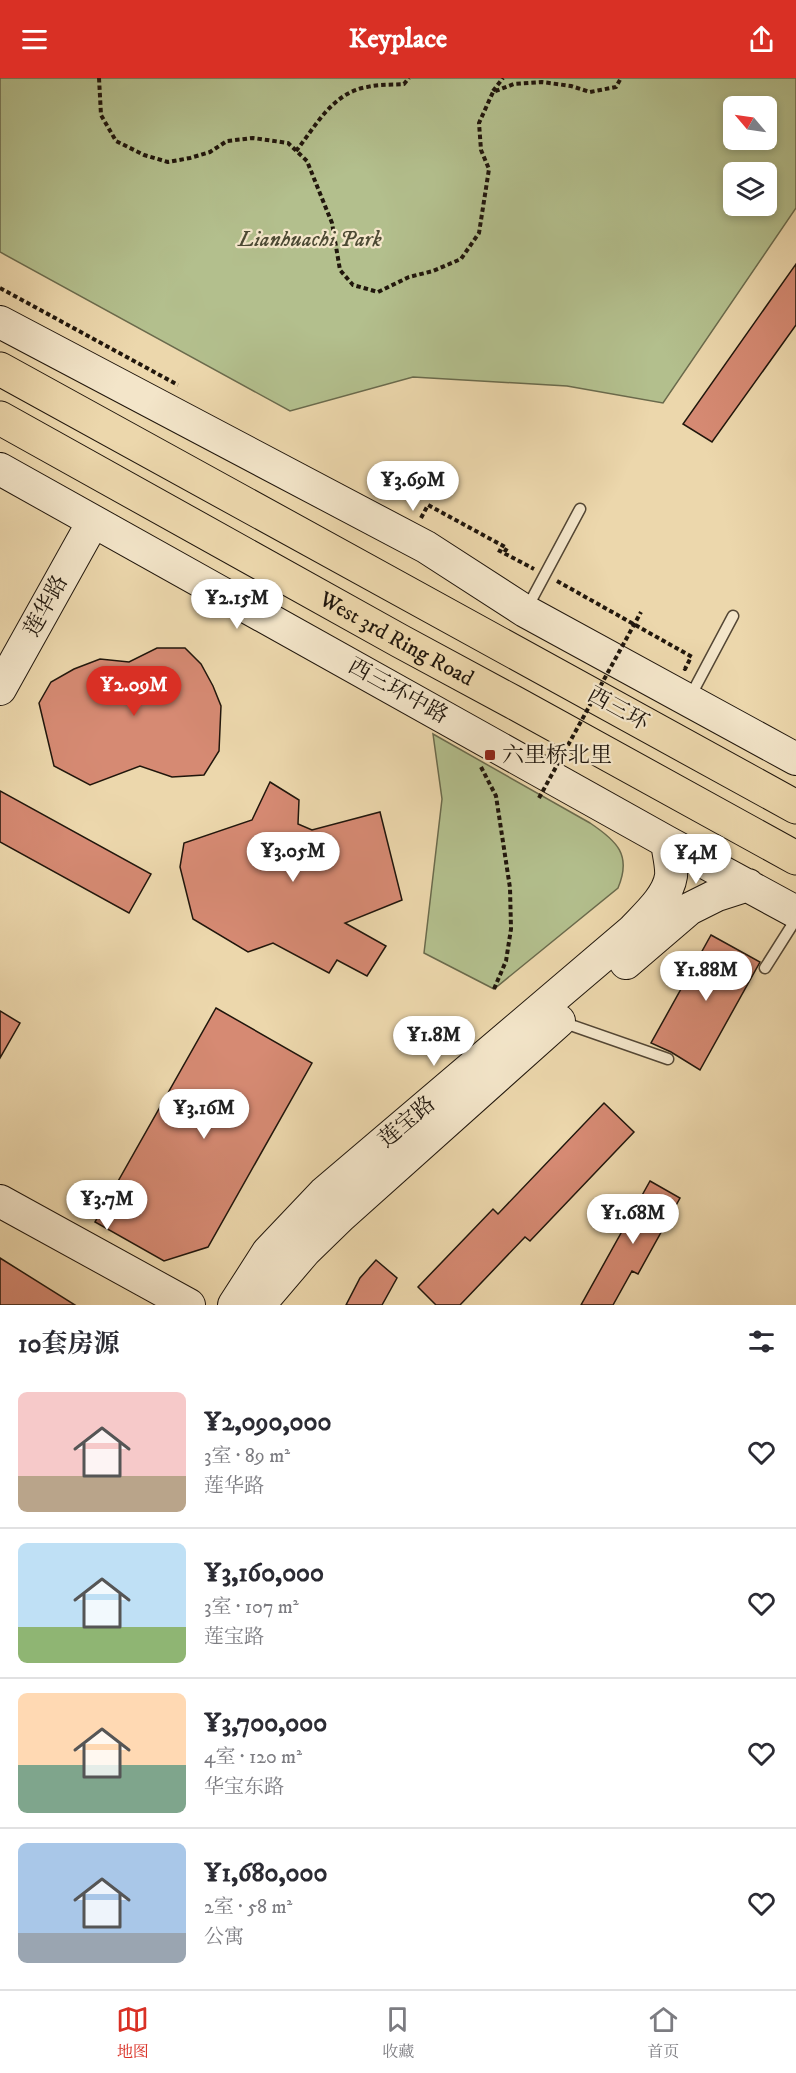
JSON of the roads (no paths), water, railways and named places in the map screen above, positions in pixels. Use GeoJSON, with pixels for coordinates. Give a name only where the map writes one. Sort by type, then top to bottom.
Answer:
{"type":"FeatureCollection","features":[{"type":"Feature","properties":{"kind":"highway","name":"West 3rd Ring Road"},"geometry":{"type":"LineString","coordinates":[[0,369],[796,807]]}},
{"type":"Feature","properties":{"kind":"highway","name":"West 3rd Ring Road"},"geometry":{"type":"LineString","coordinates":[[0,418],[796,858]]}},
{"type":"Feature","properties":{"kind":"street"},"geometry":{"type":"LineString","coordinates":[[0,322],[426,547],[525,611],[796,759]]}},
{"type":"Feature","properties":{"kind":"street","name":"西三环中路"},"geometry":{"type":"LineString","coordinates":[[0,469],[796,912]]}},
{"type":"Feature","properties":{"kind":"street","name":"莲华路"},"geometry":{"type":"LineString","coordinates":[[0,689],[93,522]]}},
{"type":"Feature","properties":{"kind":"street","name":"莲宝路"},"geometry":{"type":"LineString","coordinates":[[234,1305],[268,1252],[324,1193],[623,938],[654,907],[667,889],[671,875],[667,842]]}},
{"type":"Feature","properties":{"kind":"street","name":"莲宝路"},"geometry":{"type":"LineString","coordinates":[[259,1305],[304,1251],[341,1216],[559,1021],[689,909],[717,894],[748,885]]}},
{"type":"Feature","properties":{"kind":"street"},"geometry":{"type":"LineString","coordinates":[[0,1201],[189,1305]]}},
{"type":"Feature","properties":{"kind":"lane"},"geometry":{"type":"LineString","coordinates":[[525,611],[580,509]]}},
{"type":"Feature","properties":{"kind":"lane"},"geometry":{"type":"LineString","coordinates":[[688,700],[733,616]]}},
{"type":"Feature","properties":{"kind":"lane"},"geometry":{"type":"LineString","coordinates":[[765,968],[796,919]]}},
{"type":"Feature","properties":{"kind":"lane"},"geometry":{"type":"LineString","coordinates":[[559,1021],[668,1059]]}},
{"type":"Feature","properties":{"kind":"place","name":"六里桥北里"},"geometry":{"type":"Point","coordinates":[490,755]}},
{"type":"Feature","properties":{"kind":"park label","name":"Lianhuachi Park"},"geometry":{"type":"Point","coordinates":[310,239]}}]}
